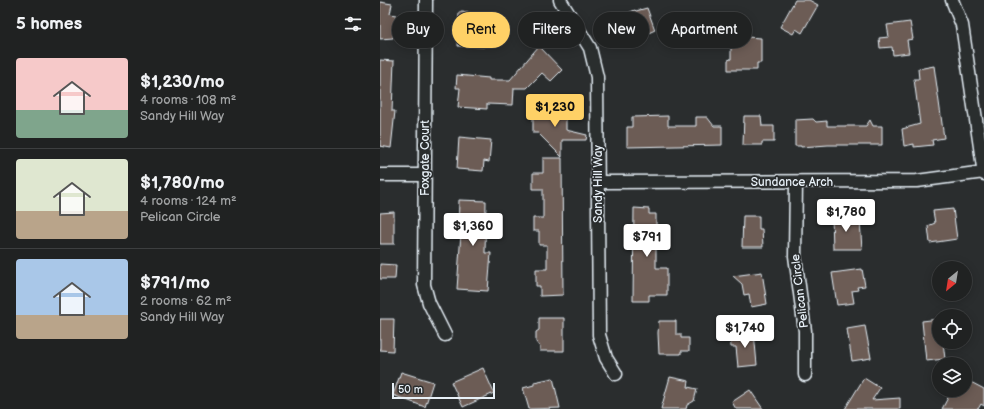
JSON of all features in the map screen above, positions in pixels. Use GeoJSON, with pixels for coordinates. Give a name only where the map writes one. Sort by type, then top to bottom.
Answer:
{"type":"FeatureCollection","features":[{"type":"Feature","properties":{"kind":"street","name":"Foxgate Court"},"geometry":{"type":"LineString","coordinates":[[426,0],[424,285],[429,303],[445,335]]}},
{"type":"Feature","properties":{"kind":"street","name":"Sandy Hill Way"},"geometry":{"type":"LineString","coordinates":[[560,0],[584,37],[594,62],[597,77],[599,335],[606,358],[616,374]]}},
{"type":"Feature","properties":{"kind":"street"},"geometry":{"type":"LineString","coordinates":[[952,0],[962,25],[984,173]]}},
{"type":"Feature","properties":{"kind":"street","name":"Sundance Arch"},"geometry":{"type":"LineString","coordinates":[[599,182],[917,181],[984,173]]}},
{"type":"Feature","properties":{"kind":"street"},"geometry":{"type":"LineString","coordinates":[[380,175],[425,174]]}},
{"type":"Feature","properties":{"kind":"street","name":"Pelican Circle"},"geometry":{"type":"LineString","coordinates":[[796,182],[795,256],[805,331],[805,375]]}},
{"type":"Feature","properties":{"kind":"building"},"geometry":{"type":"Polygon","coordinates":[[[795,0],[809,0],[818,5],[802,33],[796,29],[793,34],[780,27],[795,0]]]}},
{"type":"Feature","properties":{"kind":"building"},"geometry":{"type":"Polygon","coordinates":[[[380,2],[392,4],[390,14],[392,14],[392,38],[380,39],[380,2]]]}},
{"type":"Feature","properties":{"kind":"building"},"geometry":{"type":"Polygon","coordinates":[[[647,8],[648,12],[630,12],[647,8]]]}},
{"type":"Feature","properties":{"kind":"building"},"geometry":{"type":"Polygon","coordinates":[[[649,14],[655,30],[649,33],[649,14]]]}},
{"type":"Feature","properties":{"kind":"building"},"geometry":{"type":"Polygon","coordinates":[[[910,22],[913,39],[907,40],[909,53],[893,55],[892,47],[880,48],[879,38],[889,37],[887,25],[910,22]]]}},
{"type":"Feature","properties":{"kind":"building"},"geometry":{"type":"Polygon","coordinates":[[[752,37],[761,38],[761,63],[757,63],[757,70],[728,70],[728,60],[731,59],[731,48],[752,48],[752,37]]]}},
{"type":"Feature","properties":{"kind":"building"},"geometry":{"type":"Polygon","coordinates":[[[537,48],[541,48],[562,70],[551,81],[542,73],[527,88],[514,88],[513,105],[487,104],[487,109],[458,107],[460,88],[456,88],[457,75],[489,78],[489,80],[510,80],[537,48]]]}},
{"type":"Feature","properties":{"kind":"building"},"geometry":{"type":"Polygon","coordinates":[[[380,60],[394,61],[392,111],[395,111],[391,148],[380,146],[380,60]]]}},
{"type":"Feature","properties":{"kind":"building"},"geometry":{"type":"Polygon","coordinates":[[[934,66],[944,138],[932,140],[933,145],[914,147],[914,144],[904,146],[902,129],[920,124],[914,79],[919,79],[918,69],[934,66]]]}},
{"type":"Feature","properties":{"kind":"building"},"geometry":{"type":"Polygon","coordinates":[[[540,107],[566,107],[566,130],[587,135],[586,140],[562,140],[562,157],[538,133],[533,133],[533,117],[540,117],[540,107]]]}},
{"type":"Feature","properties":{"kind":"building"},"geometry":{"type":"Polygon","coordinates":[[[668,116],[668,126],[696,126],[696,117],[707,117],[714,126],[722,126],[722,145],[627,147],[627,127],[632,127],[632,117],[668,116]]]}},
{"type":"Feature","properties":{"kind":"building"},"geometry":{"type":"Polygon","coordinates":[[[744,116],[761,116],[762,126],[774,126],[774,142],[762,142],[762,145],[743,145],[744,116]]]}},
{"type":"Feature","properties":{"kind":"building"},"geometry":{"type":"Polygon","coordinates":[[[813,119],[816,122],[827,121],[827,126],[866,126],[870,120],[873,126],[882,126],[882,145],[795,146],[795,120],[813,119]]]}},
{"type":"Feature","properties":{"kind":"building"},"geometry":{"type":"Polygon","coordinates":[[[459,137],[491,140],[489,162],[484,161],[483,171],[457,169],[459,137]]]}},
{"type":"Feature","properties":{"kind":"building"},"geometry":{"type":"Polygon","coordinates":[[[543,158],[562,158],[563,295],[540,296],[540,286],[536,286],[536,269],[547,269],[547,245],[539,245],[539,231],[533,231],[533,218],[543,218],[543,189],[533,189],[533,173],[543,173],[543,158]]]}},
{"type":"Feature","properties":{"kind":"building"},"geometry":{"type":"Polygon","coordinates":[[[459,200],[486,201],[485,253],[491,253],[488,291],[457,289],[461,233],[458,233],[459,200]]]}},
{"type":"Feature","properties":{"kind":"building"},"geometry":{"type":"Polygon","coordinates":[[[634,208],[649,209],[649,214],[656,214],[656,268],[667,268],[667,295],[649,295],[649,301],[633,301],[634,208]]]}},
{"type":"Feature","properties":{"kind":"building"},"geometry":{"type":"Polygon","coordinates":[[[953,209],[957,239],[930,243],[928,226],[935,223],[933,211],[953,209]]]}},
{"type":"Feature","properties":{"kind":"building"},"geometry":{"type":"Polygon","coordinates":[[[394,212],[394,244],[380,244],[380,213],[394,212]]]}},
{"type":"Feature","properties":{"kind":"building"},"geometry":{"type":"Polygon","coordinates":[[[743,216],[759,216],[759,229],[762,229],[763,247],[742,247],[743,216]]]}},
{"type":"Feature","properties":{"kind":"building"},"geometry":{"type":"Polygon","coordinates":[[[832,216],[849,216],[849,221],[860,221],[862,249],[833,249],[832,216]]]}},
{"type":"Feature","properties":{"kind":"building"},"geometry":{"type":"Polygon","coordinates":[[[380,264],[396,265],[395,279],[380,279],[380,264]]]}},
{"type":"Feature","properties":{"kind":"building"},"geometry":{"type":"Polygon","coordinates":[[[862,269],[865,286],[857,287],[858,290],[852,291],[854,303],[837,305],[832,273],[862,269]]]}},
{"type":"Feature","properties":{"kind":"building"},"geometry":{"type":"Polygon","coordinates":[[[762,272],[767,304],[751,307],[749,294],[744,295],[742,284],[733,276],[762,272]]]}},
{"type":"Feature","properties":{"kind":"building"},"geometry":{"type":"Polygon","coordinates":[[[539,318],[564,318],[564,351],[540,351],[540,347],[536,342],[536,332],[539,330],[539,318]]]}},
{"type":"Feature","properties":{"kind":"building"},"geometry":{"type":"Polygon","coordinates":[[[380,319],[394,319],[393,351],[380,350],[380,319]]]}},
{"type":"Feature","properties":{"kind":"building"},"geometry":{"type":"Polygon","coordinates":[[[932,320],[932,349],[944,349],[945,357],[932,357],[932,360],[926,361],[922,321],[932,320]]]}},
{"type":"Feature","properties":{"kind":"building"},"geometry":{"type":"Polygon","coordinates":[[[659,321],[676,321],[676,334],[681,334],[681,338],[689,338],[689,351],[681,351],[681,354],[659,354],[659,321]]]}},
{"type":"Feature","properties":{"kind":"building"},"geometry":{"type":"Polygon","coordinates":[[[865,326],[871,358],[852,361],[847,329],[865,326]]]}},
{"type":"Feature","properties":{"kind":"building"},"geometry":{"type":"Polygon","coordinates":[[[754,332],[757,365],[738,367],[736,347],[731,347],[730,335],[754,332]]]}},
{"type":"Feature","properties":{"kind":"building"},"geometry":{"type":"Polygon","coordinates":[[[483,368],[494,393],[463,407],[451,382],[483,368]]]}},
{"type":"Feature","properties":{"kind":"building"},"geometry":{"type":"Polygon","coordinates":[[[401,372],[433,382],[425,407],[393,395],[401,372]]]}},
{"type":"Feature","properties":{"kind":"building"},"geometry":{"type":"Polygon","coordinates":[[[670,377],[689,381],[688,387],[697,389],[694,401],[687,405],[686,409],[661,409],[670,377]]]}},
{"type":"Feature","properties":{"kind":"building"},"geometry":{"type":"Polygon","coordinates":[[[553,378],[560,408],[529,409],[523,388],[534,385],[534,382],[553,378]]]}},
{"type":"Feature","properties":{"kind":"building"},"geometry":{"type":"Polygon","coordinates":[[[864,378],[880,388],[872,400],[900,398],[900,409],[845,409],[864,378]]]}},
{"type":"Feature","properties":{"kind":"building"},"geometry":{"type":"Polygon","coordinates":[[[972,383],[984,389],[984,406],[981,404],[978,409],[942,409],[948,397],[972,397],[972,383]]]}},
{"type":"Feature","properties":{"kind":"building"},"geometry":{"type":"Polygon","coordinates":[[[750,390],[763,409],[736,409],[732,402],[750,390]]]}}]}
